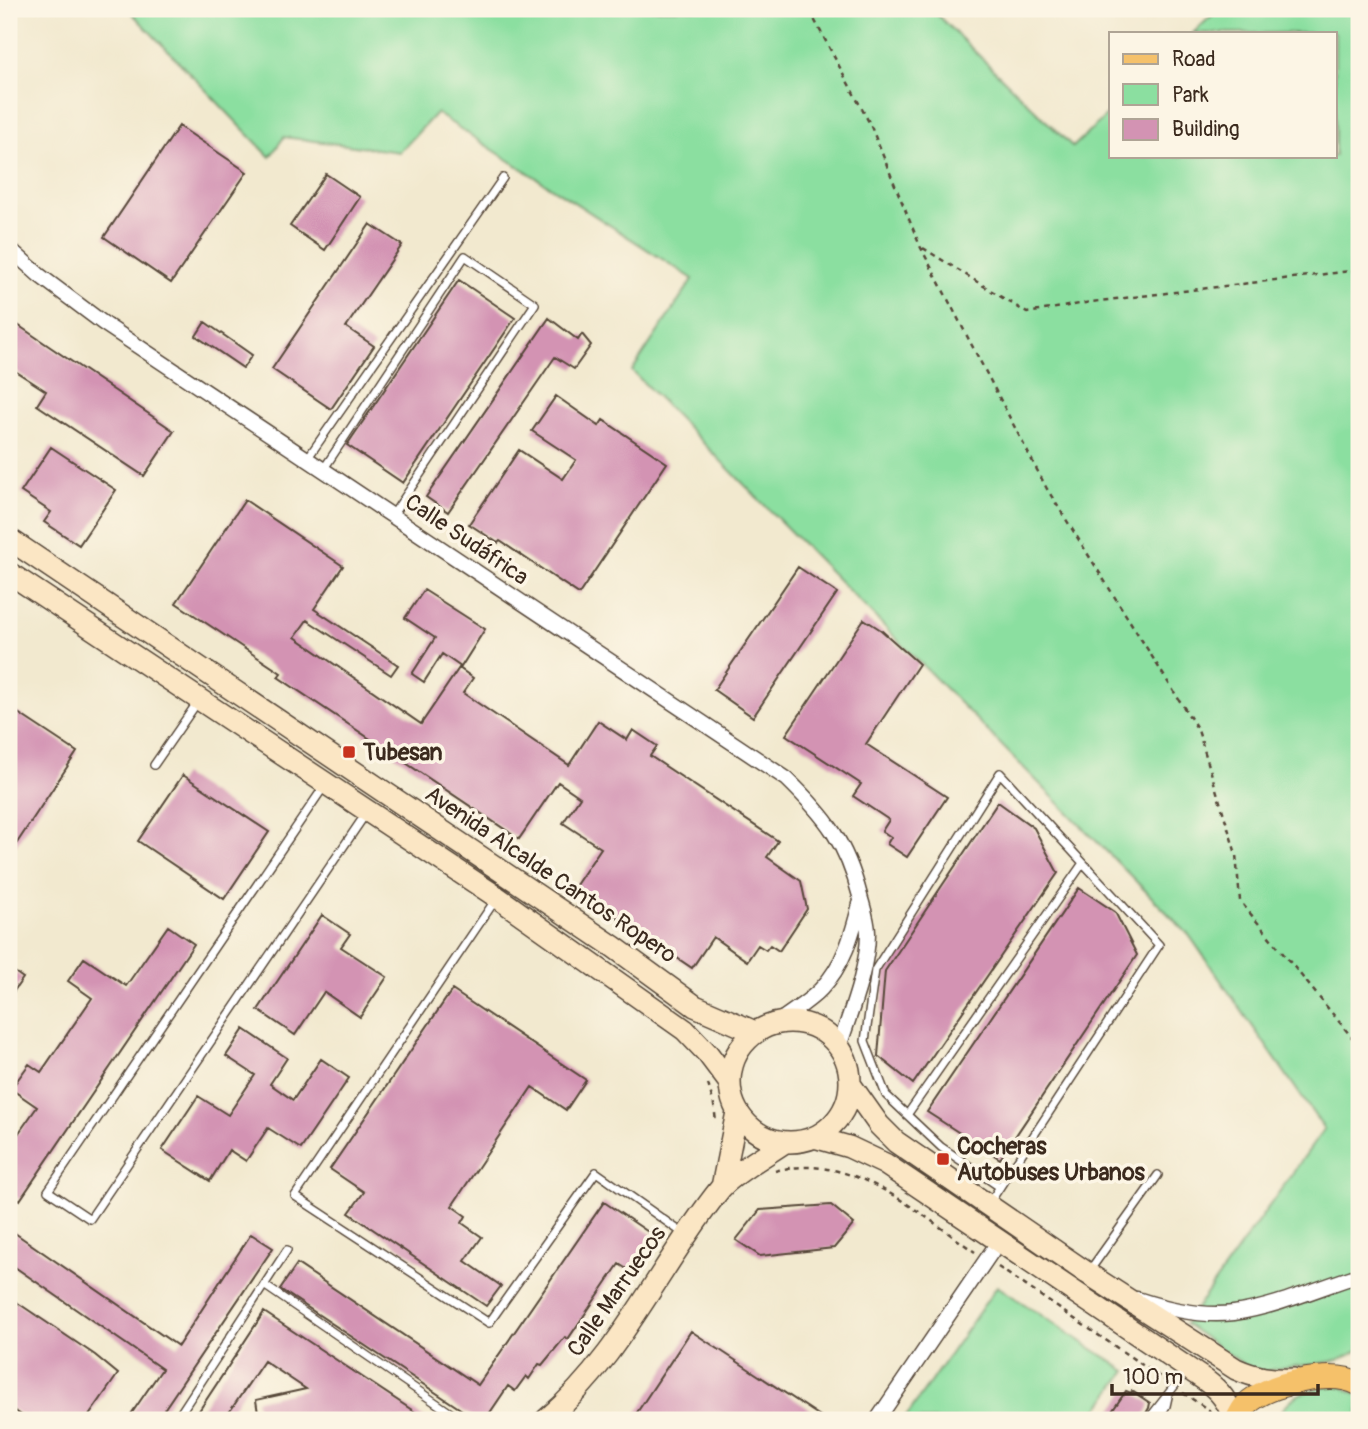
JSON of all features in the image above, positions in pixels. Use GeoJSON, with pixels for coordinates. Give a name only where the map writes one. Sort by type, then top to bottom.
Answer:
{"type":"FeatureCollection","features":[{"type":"Feature","properties":{"kind":"main road","name":"Avenida Alcalde Cantos Ropero"},"geometry":{"type":"LineString","coordinates":[[9,539],[614,947],[695,1006],[755,1032]]}},
{"type":"Feature","properties":{"kind":"main road"},"geometry":{"type":"LineString","coordinates":[[9,573],[497,897],[685,1030],[729,1082]]}},
{"type":"Feature","properties":{"kind":"main road"},"geometry":{"type":"LineString","coordinates":[[795,1021],[812,1025],[828,1034],[839,1047],[848,1065],[850,1084],[840,1116],[828,1128],[800,1142],[766,1138],[750,1128],[737,1112],[731,1098],[729,1082],[732,1063],[741,1046],[755,1032],[777,1023],[795,1021]]}},
{"type":"Feature","properties":{"kind":"main road"},"geometry":{"type":"LineString","coordinates":[[850,1084],[879,1125],[896,1142],[1219,1360],[1253,1377],[1271,1380],[1323,1377],[1359,1384]]}},
{"type":"Feature","properties":{"kind":"main road","name":"Calle Marruecos"},"geometry":{"type":"LineString","coordinates":[[722,1187],[737,1112]]}},
{"type":"Feature","properties":{"kind":"main road"},"geometry":{"type":"LineString","coordinates":[[814,1137],[849,1147],[885,1164],[1188,1368],[1218,1390],[1235,1420]]}},
{"type":"Feature","properties":{"kind":"main road","name":"Calle Marruecos"},"geometry":{"type":"LineString","coordinates":[[546,1420],[559,1410],[605,1357],[722,1187],[785,1142]]}},
{"type":"Feature","properties":{"kind":"main road"},"geometry":{"type":"LineString","coordinates":[[1235,1420],[1253,1399],[1268,1391],[1323,1377],[1359,1364]]}},
{"type":"Feature","properties":{"kind":"street","name":"Calle Sudáfrica"},"geometry":{"type":"LineString","coordinates":[[9,248],[39,275],[103,323],[787,779],[820,811],[839,839],[852,866],[868,932],[862,972],[839,1047]]}},
{"type":"Feature","properties":{"kind":"street","name":"Calle Sudáfrica"},"geometry":{"type":"LineString","coordinates":[[777,1023],[821,989],[838,966],[850,942],[861,899]]}},
{"type":"Feature","properties":{"kind":"street"},"geometry":{"type":"LineString","coordinates":[[877,1420],[999,1241]]}},
{"type":"Feature","properties":{"kind":"street"},"geometry":{"type":"LineString","coordinates":[[1116,1292],[1166,1308],[1233,1313],[1359,1275]]}},
{"type":"Feature","properties":{"kind":"lane"},"geometry":{"type":"LineString","coordinates":[[306,459],[503,178]]}},
{"type":"Feature","properties":{"kind":"lane"},"geometry":{"type":"LineString","coordinates":[[323,470],[465,256],[535,304],[392,516]]}},
{"type":"Feature","properties":{"kind":"lane"},"geometry":{"type":"LineString","coordinates":[[154,765],[200,700]]}},
{"type":"Feature","properties":{"kind":"lane"},"geometry":{"type":"LineString","coordinates":[[988,1206],[1000,1188],[1159,945],[1000,774],[875,970],[865,1041],[886,1096],[941,1147],[1000,1188]]}},
{"type":"Feature","properties":{"kind":"lane"},"geometry":{"type":"LineString","coordinates":[[326,783],[48,1191],[90,1219],[368,811]]}},
{"type":"Feature","properties":{"kind":"lane"},"geometry":{"type":"LineString","coordinates":[[907,1115],[1083,863]]}},
{"type":"Feature","properties":{"kind":"lane"},"geometry":{"type":"LineString","coordinates":[[497,897],[295,1196],[489,1323],[596,1172],[687,1237]]}},
{"type":"Feature","properties":{"kind":"lane"},"geometry":{"type":"LineString","coordinates":[[1087,1273],[1158,1175]]}},
{"type":"Feature","properties":{"kind":"lane"},"geometry":{"type":"LineString","coordinates":[[176,1420],[287,1250]]}},
{"type":"Feature","properties":{"kind":"lane"},"geometry":{"type":"LineString","coordinates":[[264,1285],[461,1420]]}},
{"type":"Feature","properties":{"kind":"lane"},"geometry":{"type":"LineString","coordinates":[[1148,1420],[1188,1368]]}},
{"type":"Feature","properties":{"kind":"lane"},"geometry":{"type":"LineString","coordinates":[[1158,1420],[1168,1396]]}},
{"type":"Feature","properties":{"kind":"path"},"geometry":{"type":"LineString","coordinates":[[798,9],[814,19],[870,124],[920,246],[1048,489],[1198,730],[1236,854],[1240,901],[1359,1046]]}},
{"type":"Feature","properties":{"kind":"path"},"geometry":{"type":"LineString","coordinates":[[920,246],[1027,313],[1091,302],[1359,270]]}},
{"type":"Feature","properties":{"kind":"path"},"geometry":{"type":"LineString","coordinates":[[704,1077],[712,1094],[716,1124]]}},
{"type":"Feature","properties":{"kind":"path"},"geometry":{"type":"LineString","coordinates":[[765,1175],[789,1168],[814,1166],[856,1175],[881,1189],[1209,1410],[1213,1420]]}},
{"type":"Feature","properties":{"kind":"green space"},"geometry":{"type":"Polygon","coordinates":[[[128,9],[931,9],[1073,147],[1109,113],[1109,158],[1336,158],[1336,32],[1194,32],[1219,9],[1359,9],[1359,1350],[1335,1360],[1258,1374],[1185,1324],[1324,1129],[1189,935],[632,371],[693,279],[436,113],[400,152],[284,137],[270,157],[128,9]]]}},
{"type":"Feature","properties":{"kind":"green space"},"geometry":{"type":"Polygon","coordinates":[[[997,1286],[1126,1371],[1090,1420],[904,1420],[997,1286]]]}},
{"type":"Feature","properties":{"kind":"green space"},"geometry":{"type":"Polygon","coordinates":[[[1338,1385],[1359,1395],[1359,1420],[1278,1420],[1282,1410],[1295,1397],[1310,1390],[1338,1385]]]}},
{"type":"Feature","properties":{"kind":"building"},"geometry":{"type":"Polygon","coordinates":[[[179,126],[247,172],[171,283],[104,237],[179,126]]]}},
{"type":"Feature","properties":{"kind":"building"},"geometry":{"type":"Polygon","coordinates":[[[326,174],[360,197],[325,250],[290,226],[326,174]]]}},
{"type":"Feature","properties":{"kind":"building"},"geometry":{"type":"Polygon","coordinates":[[[370,224],[402,245],[346,327],[374,346],[331,409],[272,369],[370,224]]]}},
{"type":"Feature","properties":{"kind":"building"},"geometry":{"type":"Polygon","coordinates":[[[459,280],[515,318],[403,483],[347,445],[459,280]]]}},
{"type":"Feature","properties":{"kind":"building"},"geometry":{"type":"Polygon","coordinates":[[[549,318],[578,340],[582,334],[591,345],[574,369],[555,357],[448,512],[426,497],[549,318]]]}},
{"type":"Feature","properties":{"kind":"building"},"geometry":{"type":"Polygon","coordinates":[[[9,319],[174,431],[144,476],[37,405],[46,391],[9,367],[9,319]]]}},
{"type":"Feature","properties":{"kind":"building"},"geometry":{"type":"Polygon","coordinates":[[[205,322],[252,355],[243,368],[196,336],[205,322]]]}},
{"type":"Feature","properties":{"kind":"building"},"geometry":{"type":"Polygon","coordinates":[[[556,396],[599,426],[603,420],[667,463],[579,594],[500,541],[498,543],[469,524],[519,450],[563,479],[576,460],[532,431],[556,396]]]}},
{"type":"Feature","properties":{"kind":"building"},"geometry":{"type":"Polygon","coordinates":[[[51,447],[116,490],[79,545],[44,522],[51,512],[21,492],[51,447]]]}},
{"type":"Feature","properties":{"kind":"building"},"geometry":{"type":"Polygon","coordinates":[[[245,500],[343,566],[314,609],[398,665],[391,675],[307,620],[295,637],[421,724],[459,668],[473,678],[463,693],[569,765],[598,721],[627,740],[633,730],[657,746],[650,756],[778,841],[767,857],[801,881],[807,909],[779,951],[770,945],[766,950],[758,945],[747,961],[713,937],[692,968],[574,888],[601,848],[563,823],[580,797],[558,782],[519,839],[278,677],[281,673],[176,603],[245,500]]]}},
{"type":"Feature","properties":{"kind":"building"},"geometry":{"type":"Polygon","coordinates":[[[798,567],[837,593],[753,717],[714,690],[798,567]]]}},
{"type":"Feature","properties":{"kind":"building"},"geometry":{"type":"Polygon","coordinates":[[[424,590],[485,629],[461,667],[442,654],[424,682],[412,674],[435,638],[405,618],[424,590]]]}},
{"type":"Feature","properties":{"kind":"building"},"geometry":{"type":"Polygon","coordinates":[[[864,619],[881,630],[919,664],[866,744],[947,797],[907,857],[887,844],[891,837],[882,831],[889,820],[853,796],[861,784],[786,735],[864,619]]]}},
{"type":"Feature","properties":{"kind":"building"},"geometry":{"type":"Polygon","coordinates":[[[9,707],[77,752],[9,855],[9,707]]]}},
{"type":"Feature","properties":{"kind":"building"},"geometry":{"type":"Polygon","coordinates":[[[183,775],[269,832],[224,899],[138,841],[183,775]]]}},
{"type":"Feature","properties":{"kind":"building"},"geometry":{"type":"Polygon","coordinates":[[[998,802],[1034,828],[1058,873],[913,1084],[878,1056],[885,971],[998,802]]]}},
{"type":"Feature","properties":{"kind":"building"},"geometry":{"type":"Polygon","coordinates":[[[1079,888],[1115,912],[1137,955],[1000,1159],[927,1112],[1079,888]]]}},
{"type":"Feature","properties":{"kind":"building"},"geometry":{"type":"Polygon","coordinates":[[[322,915],[350,934],[341,947],[387,977],[360,1017],[324,992],[295,1035],[258,1010],[322,915]]]}},
{"type":"Feature","properties":{"kind":"building"},"geometry":{"type":"Polygon","coordinates":[[[168,926],[194,944],[20,1200],[9,1192],[9,1128],[18,1134],[37,1107],[11,1089],[29,1064],[41,1072],[92,998],[68,981],[84,958],[126,986],[168,926]]]}},
{"type":"Feature","properties":{"kind":"building"},"geometry":{"type":"Polygon","coordinates":[[[9,968],[23,978],[9,998],[9,968]]]}},
{"type":"Feature","properties":{"kind":"building"},"geometry":{"type":"Polygon","coordinates":[[[452,990],[586,1080],[566,1110],[532,1087],[452,1206],[466,1216],[462,1223],[482,1237],[465,1261],[501,1286],[486,1306],[349,1213],[364,1192],[330,1169],[452,990]]]}},
{"type":"Feature","properties":{"kind":"building"},"geometry":{"type":"Polygon","coordinates":[[[244,1029],[287,1058],[270,1084],[293,1100],[321,1059],[349,1078],[301,1149],[268,1128],[246,1161],[229,1150],[210,1181],[162,1150],[198,1096],[228,1115],[255,1075],[226,1056],[244,1029]]]}},
{"type":"Feature","properties":{"kind":"building"},"geometry":{"type":"Polygon","coordinates":[[[604,1202],[657,1238],[633,1273],[619,1264],[568,1339],[565,1337],[542,1365],[539,1364],[529,1379],[526,1376],[515,1391],[508,1386],[485,1420],[477,1420],[280,1289],[297,1264],[478,1385],[604,1202]]]}},
{"type":"Feature","properties":{"kind":"building"},"geometry":{"type":"Polygon","coordinates":[[[831,1205],[854,1224],[834,1248],[760,1256],[736,1240],[760,1210],[831,1205]]]}},
{"type":"Feature","properties":{"kind":"building"},"geometry":{"type":"Polygon","coordinates":[[[9,1229],[178,1346],[251,1234],[273,1248],[157,1420],[127,1420],[162,1369],[9,1263],[9,1229]]]}},
{"type":"Feature","properties":{"kind":"building"},"geometry":{"type":"Polygon","coordinates":[[[9,1297],[95,1355],[118,1374],[86,1420],[29,1420],[9,1407],[9,1297]]]}},
{"type":"Feature","properties":{"kind":"building"},"geometry":{"type":"Polygon","coordinates":[[[264,1312],[427,1420],[259,1420],[256,1400],[306,1389],[264,1361],[224,1420],[193,1420],[264,1312]]]}},
{"type":"Feature","properties":{"kind":"building"},"geometry":{"type":"Polygon","coordinates":[[[691,1331],[826,1420],[632,1420],[691,1331]]]}},
{"type":"Feature","properties":{"kind":"building"},"geometry":{"type":"Polygon","coordinates":[[[1126,1391],[1132,1391],[1150,1403],[1142,1420],[1106,1420],[1126,1391]]]}},
{"type":"Feature","properties":{"kind":"place","name":"Tubesan"},"geometry":{"type":"Point","coordinates":[349,752]}},
{"type":"Feature","properties":{"kind":"place","name":"Cocheras Autobuses Urbanos"},"geometry":{"type":"Point","coordinates":[943,1159]}}]}
